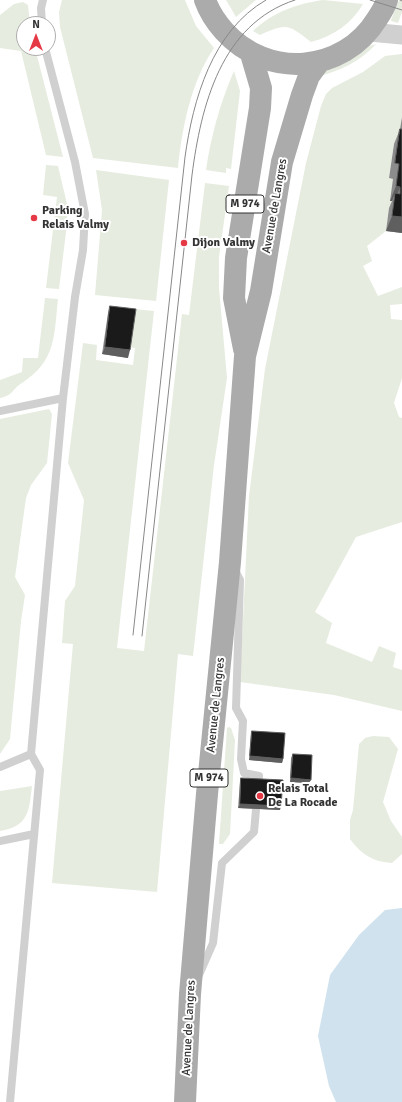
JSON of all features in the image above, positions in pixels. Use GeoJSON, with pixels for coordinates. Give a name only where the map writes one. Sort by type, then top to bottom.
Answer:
{"type":"FeatureCollection","features":[{"type":"Feature","properties":{"kind":"main road"},"geometry":{"type":"LineString","coordinates":[[206,0],[217,23],[232,41],[251,54],[281,64],[312,64],[333,58],[353,47],[369,32],[387,0]]}},
{"type":"Feature","properties":{"kind":"main road","name":"Avenue de Langres"},"geometry":{"type":"LineString","coordinates":[[245,356],[234,298],[236,258],[260,108],[261,88],[251,54]]}},
{"type":"Feature","properties":{"kind":"main road","name":"Avenue de Langres"},"geometry":{"type":"LineString","coordinates":[[185,1102],[190,994],[207,794],[230,562],[245,356],[261,291],[282,162],[302,94],[310,76],[320,61]]}},
{"type":"Feature","properties":{"kind":"street"},"geometry":{"type":"LineString","coordinates":[[369,32],[402,34]]}},
{"type":"Feature","properties":{"kind":"lane"},"geometry":{"type":"LineString","coordinates":[[42,16],[43,0]]}},
{"type":"Feature","properties":{"kind":"lane"},"geometry":{"type":"LineString","coordinates":[[10,1102],[40,770],[31,754],[63,398],[75,297],[83,250],[85,214],[76,162],[47,56]]}},
{"type":"Feature","properties":{"kind":"lane"},"geometry":{"type":"LineString","coordinates":[[0,411],[63,398]]}},
{"type":"Feature","properties":{"kind":"lane"},"geometry":{"type":"LineString","coordinates":[[190,994],[213,943],[222,863],[254,832],[259,776],[244,773],[240,760],[243,721],[236,708],[240,580],[230,562]]}},
{"type":"Feature","properties":{"kind":"lane"},"geometry":{"type":"LineString","coordinates":[[0,767],[31,754]]}},
{"type":"Feature","properties":{"kind":"lane"},"geometry":{"type":"LineString","coordinates":[[0,841],[34,834]]}},
{"type":"Feature","properties":{"kind":"shaded area"},"geometry":{"type":"Polygon","coordinates":[[[62,0],[185,0],[196,26],[214,48],[199,75],[189,106],[182,137],[178,168],[93,158],[60,27],[59,12],[62,0]]]}},
{"type":"Feature","properties":{"kind":"shaded area"},"geometry":{"type":"Polygon","coordinates":[[[226,0],[256,0],[236,17],[226,0]]]}},
{"type":"Feature","properties":{"kind":"shaded area"},"geometry":{"type":"Polygon","coordinates":[[[323,0],[363,4],[353,18],[341,28],[334,33],[311,42],[287,27],[276,28],[260,35],[253,31],[261,24],[285,10],[303,4],[323,0]]]}},
{"type":"Feature","properties":{"kind":"shaded area"},"geometry":{"type":"Polygon","coordinates":[[[399,0],[402,0],[402,12],[398,23],[391,20],[399,0]]]}},
{"type":"Feature","properties":{"kind":"shaded area"},"geometry":{"type":"Polygon","coordinates":[[[23,2],[28,5],[29,16],[16,16],[16,50],[0,48],[0,15],[14,4],[23,2]]]}},
{"type":"Feature","properties":{"kind":"shaded area"},"geometry":{"type":"Polygon","coordinates":[[[376,44],[364,55],[350,64],[319,76],[322,72],[369,46],[376,44]]]}},
{"type":"Feature","properties":{"kind":"shaded area"},"geometry":{"type":"Polygon","coordinates":[[[402,54],[402,117],[398,145],[394,144],[389,178],[394,179],[395,202],[389,208],[386,231],[367,246],[372,261],[363,266],[378,296],[402,287],[402,304],[390,305],[391,319],[402,320],[402,378],[394,403],[399,417],[402,418],[402,522],[356,537],[315,612],[332,623],[326,643],[372,662],[379,646],[396,653],[393,667],[402,670],[402,711],[334,695],[240,682],[249,496],[265,369],[306,163],[321,106],[326,94],[332,88],[363,72],[385,56],[402,54]]]}},
{"type":"Feature","properties":{"kind":"shaded area"},"geometry":{"type":"Polygon","coordinates":[[[22,56],[37,56],[63,157],[46,155],[22,56]]]}},
{"type":"Feature","properties":{"kind":"shaded area"},"geometry":{"type":"Polygon","coordinates":[[[234,71],[240,91],[231,169],[226,168],[226,173],[206,170],[224,95],[234,71]]]}},
{"type":"Feature","properties":{"kind":"shaded area"},"geometry":{"type":"Polygon","coordinates":[[[46,165],[58,166],[67,204],[67,224],[59,289],[46,288],[57,197],[43,195],[46,165]]]}},
{"type":"Feature","properties":{"kind":"shaded area"},"geometry":{"type":"Polygon","coordinates":[[[96,170],[169,180],[156,301],[95,295],[102,210],[96,170]]]}},
{"type":"Feature","properties":{"kind":"shaded area"},"geometry":{"type":"Polygon","coordinates":[[[205,183],[229,186],[219,257],[219,288],[227,378],[214,465],[193,656],[178,654],[157,892],[52,883],[73,644],[62,643],[65,601],[75,586],[84,500],[68,463],[83,343],[97,345],[96,360],[133,365],[135,348],[129,347],[134,309],[154,311],[117,648],[144,651],[182,314],[189,315],[205,183]]]}},
{"type":"Feature","properties":{"kind":"shaded area"},"geometry":{"type":"Polygon","coordinates":[[[45,298],[58,299],[54,336],[47,357],[33,375],[19,385],[10,394],[0,398],[0,380],[22,372],[23,358],[38,358],[45,298]]]}},
{"type":"Feature","properties":{"kind":"shaded area"},"geometry":{"type":"Polygon","coordinates":[[[49,409],[52,414],[47,463],[31,485],[26,498],[15,577],[25,595],[21,621],[10,739],[0,754],[0,419],[49,409]]]}},
{"type":"Feature","properties":{"kind":"shaded area"},"geometry":{"type":"Polygon","coordinates":[[[227,728],[231,728],[235,740],[230,834],[223,844],[219,844],[227,728]]]}},
{"type":"Feature","properties":{"kind":"shaded area"},"geometry":{"type":"Polygon","coordinates":[[[373,736],[389,737],[398,749],[383,802],[391,821],[402,837],[402,854],[392,863],[373,859],[363,853],[350,839],[350,820],[353,810],[359,744],[365,738],[373,736]]]}},
{"type":"Feature","properties":{"kind":"shaded area"},"geometry":{"type":"Polygon","coordinates":[[[32,786],[30,803],[26,816],[17,825],[10,829],[0,831],[0,791],[32,786]]]}},
{"type":"Feature","properties":{"kind":"water"},"geometry":{"type":"Polygon","coordinates":[[[402,908],[402,1102],[336,1102],[329,1086],[318,1036],[330,975],[359,935],[385,910],[402,908]]]}},
{"type":"Feature","properties":{"kind":"building"},"geometry":{"type":"Polygon","coordinates":[[[400,129],[402,129],[402,217],[392,216],[395,193],[400,194],[400,187],[396,186],[399,164],[395,163],[400,129]]]}},
{"type":"Feature","properties":{"kind":"building"},"geometry":{"type":"Polygon","coordinates":[[[110,306],[136,309],[130,350],[105,347],[110,306]]]}},
{"type":"Feature","properties":{"kind":"building"},"geometry":{"type":"Polygon","coordinates":[[[252,731],[285,733],[283,759],[250,756],[252,731]]]}},
{"type":"Feature","properties":{"kind":"building"},"geometry":{"type":"Polygon","coordinates":[[[293,754],[312,755],[311,780],[291,778],[293,754]]]}},
{"type":"Feature","properties":{"kind":"building","name":"Relais Total De La Rocade"},"geometry":{"type":"Polygon","coordinates":[[[241,778],[283,780],[281,806],[240,804],[241,778]]]}},
{"type":"Feature","properties":{"kind":"tram line"},"geometry":{"type":"LineString","coordinates":[[133,635],[185,157],[193,113],[208,69],[219,48],[247,13],[266,0]]}},
{"type":"Feature","properties":{"kind":"tram line"},"geometry":{"type":"LineString","coordinates":[[142,636],[192,175],[201,122],[219,71],[232,48],[249,28],[270,12],[295,0]]}},
{"type":"Feature","properties":{"kind":"tram line"},"geometry":{"type":"LineString","coordinates":[[370,0],[402,10]]}},
{"type":"Feature","properties":{"kind":"place","name":"Parking Relais Valmy"},"geometry":{"type":"Point","coordinates":[34,218]}},
{"type":"Feature","properties":{"kind":"place","name":"Dijon Valmy"},"geometry":{"type":"Point","coordinates":[184,243]}},
{"type":"Feature","properties":{"kind":"place","name":"Relais Total De La Rocade"},"geometry":{"type":"Point","coordinates":[260,796]}}]}
